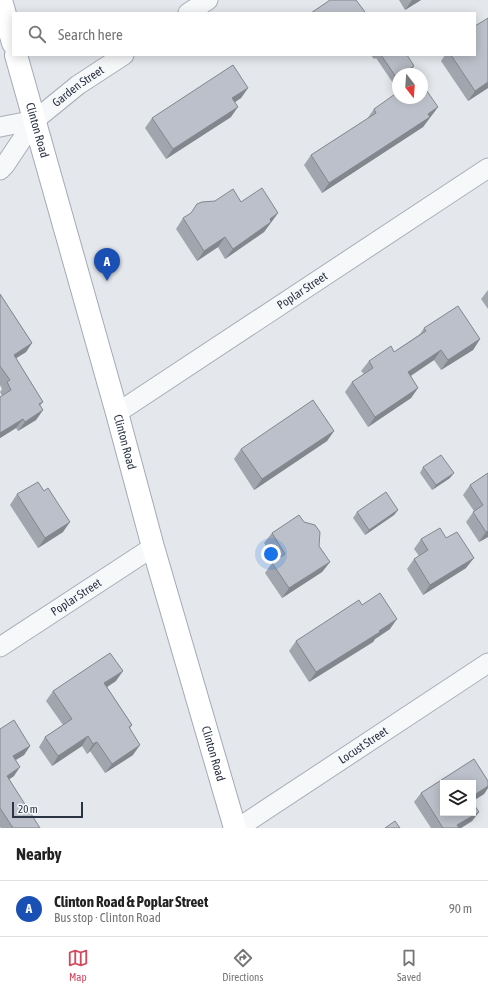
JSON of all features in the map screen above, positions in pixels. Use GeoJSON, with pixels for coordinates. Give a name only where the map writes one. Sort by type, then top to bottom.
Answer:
{"type":"FeatureCollection","features":[{"type":"Feature","properties":{"kind":"main road"},"geometry":{"type":"LineString","coordinates":[[1,0],[12,39]]}},
{"type":"Feature","properties":{"kind":"main road","name":"Clinton Road"},"geometry":{"type":"LineString","coordinates":[[16,56],[117,413],[153,547],[235,828]]}},
{"type":"Feature","properties":{"kind":"street"},"geometry":{"type":"LineString","coordinates":[[190,12],[208,0]]}},
{"type":"Feature","properties":{"kind":"street","name":"Garden Street"},"geometry":{"type":"LineString","coordinates":[[0,170],[5,165],[35,120],[78,85],[122,56]]}},
{"type":"Feature","properties":{"kind":"street","name":"Garden Street"},"geometry":{"type":"LineString","coordinates":[[0,127],[35,120]]}},
{"type":"Feature","properties":{"kind":"street","name":"Poplar Street"},"geometry":{"type":"LineString","coordinates":[[117,413],[488,168]]}},
{"type":"Feature","properties":{"kind":"street","name":"Poplar Street"},"geometry":{"type":"LineString","coordinates":[[0,647],[153,547]]}},
{"type":"Feature","properties":{"kind":"street","name":"Locust Street"},"geometry":{"type":"LineString","coordinates":[[238,828],[488,663]]}},
{"type":"Feature","properties":{"kind":"building"},"geometry":{"type":"Polygon","coordinates":[[[330,0],[356,0],[365,12],[312,12],[330,0]]]}},
{"type":"Feature","properties":{"kind":"building"},"geometry":{"type":"Polygon","coordinates":[[[488,18],[488,82],[475,91],[452,56],[476,56],[476,25],[488,18]]]}},
{"type":"Feature","properties":{"kind":"building"},"geometry":{"type":"Polygon","coordinates":[[[382,56],[408,56],[414,66],[411,68],[392,68],[392,71],[382,56]]]}},
{"type":"Feature","properties":{"kind":"building"},"geometry":{"type":"Polygon","coordinates":[[[233,65],[248,88],[232,98],[238,107],[173,149],[152,118],[233,65]]]}},
{"type":"Feature","properties":{"kind":"building"},"geometry":{"type":"Polygon","coordinates":[[[428,93],[438,107],[428,114],[430,117],[329,183],[311,155],[376,113],[374,109],[392,96],[392,104],[428,104],[428,93]]]}},
{"type":"Feature","properties":{"kind":"building"},"geometry":{"type":"Polygon","coordinates":[[[262,188],[278,213],[270,219],[271,222],[233,249],[225,237],[204,251],[183,218],[191,213],[197,204],[215,201],[233,189],[241,202],[262,188]]]}},
{"type":"Feature","properties":{"kind":"building"},"geometry":{"type":"Polygon","coordinates":[[[0,294],[32,343],[14,355],[43,402],[39,404],[43,410],[25,422],[23,419],[0,433],[0,397],[11,390],[7,382],[10,380],[0,366],[0,294]]]}},
{"type":"Feature","properties":{"kind":"building"},"geometry":{"type":"Polygon","coordinates":[[[458,306],[480,339],[448,360],[441,350],[408,372],[418,388],[375,417],[352,382],[373,368],[369,361],[391,346],[394,352],[426,331],[424,328],[458,306]]]}},
{"type":"Feature","properties":{"kind":"building"},"geometry":{"type":"Polygon","coordinates":[[[313,400],[334,431],[262,479],[241,449],[313,400]]]}},
{"type":"Feature","properties":{"kind":"building"},"geometry":{"type":"Polygon","coordinates":[[[441,455],[454,473],[436,485],[423,467],[441,455]]]}},
{"type":"Feature","properties":{"kind":"building"},"geometry":{"type":"Polygon","coordinates":[[[488,473],[488,531],[486,532],[473,512],[483,505],[470,485],[488,473]]]}},
{"type":"Feature","properties":{"kind":"building"},"geometry":{"type":"Polygon","coordinates":[[[38,482],[44,491],[48,488],[70,522],[45,538],[17,494],[38,482]]]}},
{"type":"Feature","properties":{"kind":"building"},"geometry":{"type":"Polygon","coordinates":[[[386,492],[398,510],[369,530],[357,512],[386,492]]]}},
{"type":"Feature","properties":{"kind":"building"},"geometry":{"type":"Polygon","coordinates":[[[299,515],[304,522],[315,525],[320,532],[319,546],[330,562],[289,588],[272,563],[285,554],[272,533],[299,515]]]}},
{"type":"Feature","properties":{"kind":"building"},"geometry":{"type":"Polygon","coordinates":[[[440,528],[446,538],[457,532],[474,558],[430,585],[414,559],[428,550],[421,539],[440,528]]]}},
{"type":"Feature","properties":{"kind":"building"},"geometry":{"type":"Polygon","coordinates":[[[380,593],[397,619],[379,631],[380,632],[316,672],[296,641],[359,600],[362,605],[380,593]]]}},
{"type":"Feature","properties":{"kind":"building"},"geometry":{"type":"Polygon","coordinates":[[[110,653],[123,671],[104,683],[132,725],[129,727],[140,745],[112,764],[97,742],[93,744],[88,736],[58,756],[45,737],[72,719],[53,691],[110,653]]]}},
{"type":"Feature","properties":{"kind":"building"},"geometry":{"type":"Polygon","coordinates":[[[14,720],[30,746],[13,756],[20,767],[7,776],[40,828],[13,828],[0,808],[0,729],[14,720]]]}},
{"type":"Feature","properties":{"kind":"building"},"geometry":{"type":"Polygon","coordinates":[[[474,759],[488,781],[488,786],[476,794],[476,780],[441,780],[474,759]]]}},
{"type":"Feature","properties":{"kind":"building"},"geometry":{"type":"Polygon","coordinates":[[[440,781],[440,816],[472,816],[457,825],[459,828],[443,828],[421,793],[440,781]]]}},
{"type":"Feature","properties":{"kind":"building"},"geometry":{"type":"Polygon","coordinates":[[[395,821],[400,828],[385,828],[395,821]]]}},
{"type":"Feature","properties":{"kind":"place","name":"Clinton Road & Poplar Street"},"geometry":{"type":"Point","coordinates":[107,281]}}]}
